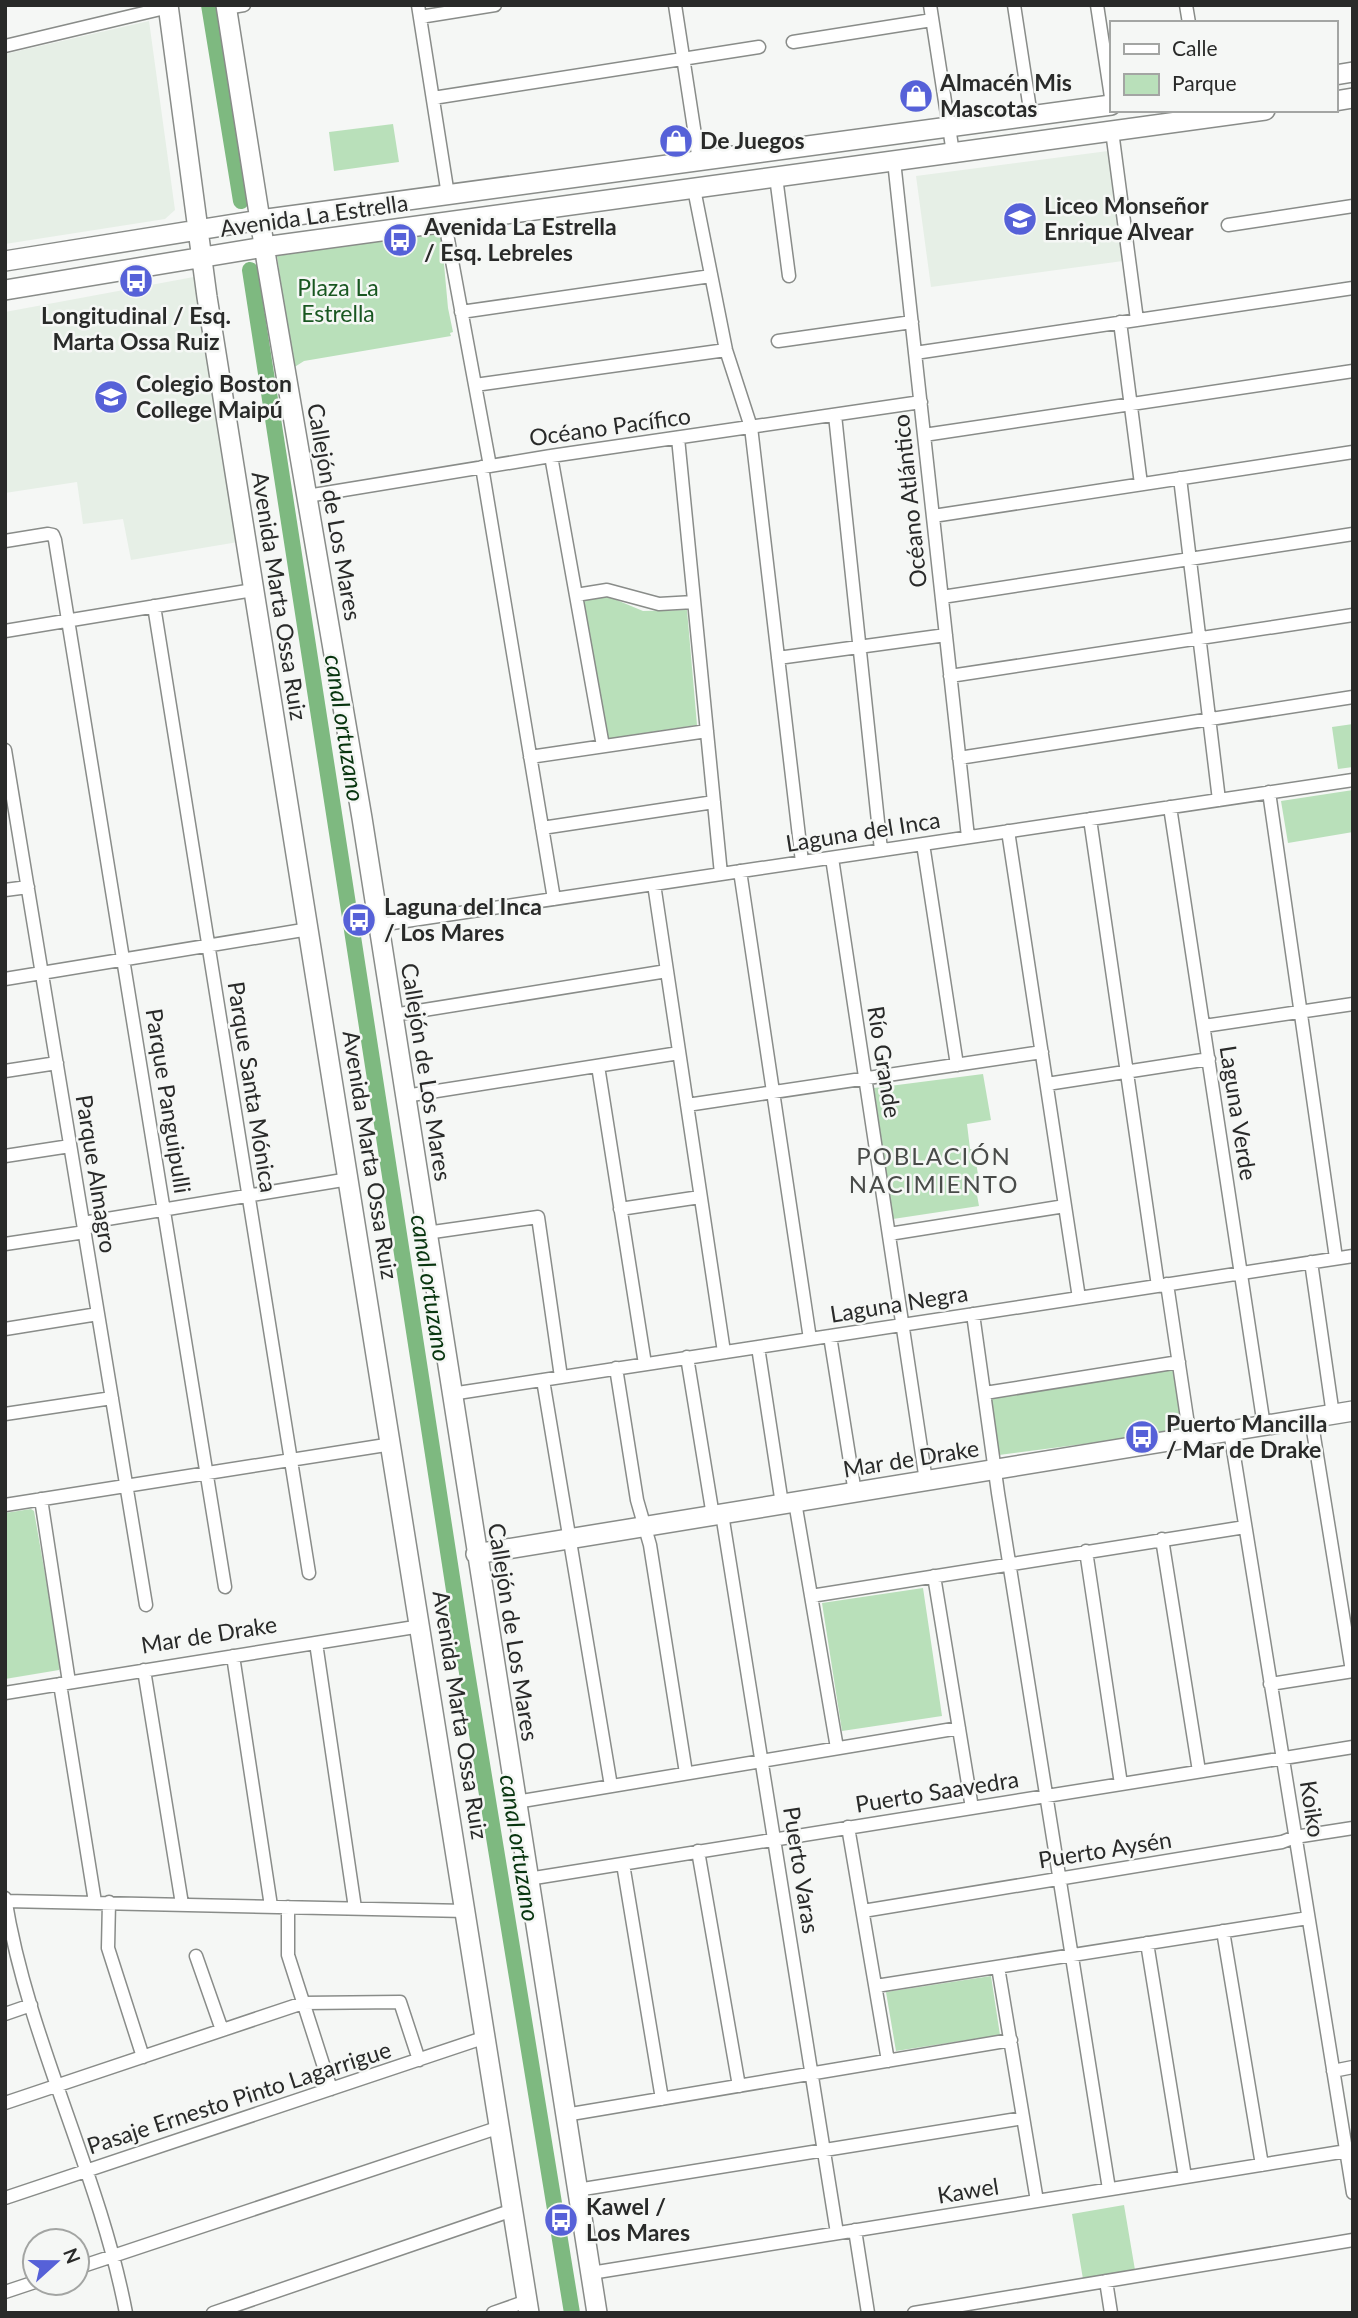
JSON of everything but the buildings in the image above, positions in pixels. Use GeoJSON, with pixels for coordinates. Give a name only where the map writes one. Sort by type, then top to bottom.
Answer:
{"type":"FeatureCollection","features":[{"type":"Feature","properties":{"kind":"street"},"geometry":{"type":"LineString","coordinates":[[448,195],[419,11],[495,5]]}},
{"type":"Feature","properties":{"kind":"street"},"geometry":{"type":"LineString","coordinates":[[675,5],[699,161]]}},
{"type":"Feature","properties":{"kind":"street"},"geometry":{"type":"LineString","coordinates":[[929,5],[953,153]]}},
{"type":"Feature","properties":{"kind":"street"},"geometry":{"type":"LineString","coordinates":[[1014,5],[1031,116]]}},
{"type":"Feature","properties":{"kind":"street"},"geometry":{"type":"LineString","coordinates":[[1097,5],[1110,90]]}},
{"type":"Feature","properties":{"kind":"street"},"geometry":{"type":"LineString","coordinates":[[5,46],[168,6]]}},
{"type":"Feature","properties":{"kind":"street","name":"Avenida Marta Ossa Ruiz"},"geometry":{"type":"LineString","coordinates":[[168,6],[202,257],[253,590],[392,1444],[528,2307]]}},
{"type":"Feature","properties":{"kind":"street","name":"Callejón de Los Mares"},"geometry":{"type":"LineString","coordinates":[[232,6],[264,247],[379,925],[597,2313]]}},
{"type":"Feature","properties":{"kind":"street"},"geometry":{"type":"LineString","coordinates":[[793,41],[932,20]]}},
{"type":"Feature","properties":{"kind":"street"},"geometry":{"type":"LineString","coordinates":[[433,98],[759,47]]}},
{"type":"Feature","properties":{"kind":"street","name":"Avenida La Estrella"},"geometry":{"type":"LineString","coordinates":[[5,261],[260,220],[1110,105]]}},
{"type":"Feature","properties":{"kind":"street","name":"Avenida La Estrella"},"geometry":{"type":"LineString","coordinates":[[5,290],[264,247],[1112,131],[1203,114],[1234,112]]}},
{"type":"Feature","properties":{"kind":"street"},"geometry":{"type":"LineString","coordinates":[[1112,131],[1137,320]]}},
{"type":"Feature","properties":{"kind":"street","name":"Océano Atlántico"},"geometry":{"type":"LineString","coordinates":[[894,161],[968,837]]}},
{"type":"Feature","properties":{"kind":"street"},"geometry":{"type":"LineString","coordinates":[[776,177],[789,276]]}},
{"type":"Feature","properties":{"kind":"street"},"geometry":{"type":"LineString","coordinates":[[694,188],[726,350],[751,427],[802,862]]}},
{"type":"Feature","properties":{"kind":"street"},"geometry":{"type":"LineString","coordinates":[[1228,225],[1353,206]]}},
{"type":"Feature","properties":{"kind":"street"},"geometry":{"type":"LineString","coordinates":[[445,223],[475,385],[530,757],[554,899]]}},
{"type":"Feature","properties":{"kind":"street"},"geometry":{"type":"LineString","coordinates":[[461,312],[711,276]]}},
{"type":"Feature","properties":{"kind":"street"},"geometry":{"type":"LineString","coordinates":[[915,353],[1353,288]]}},
{"type":"Feature","properties":{"kind":"street"},"geometry":{"type":"LineString","coordinates":[[778,341],[912,322]]}},
{"type":"Feature","properties":{"kind":"street"},"geometry":{"type":"LineString","coordinates":[[1121,322],[1141,484]]}},
{"type":"Feature","properties":{"kind":"street"},"geometry":{"type":"LineString","coordinates":[[475,385],[726,350]]}},
{"type":"Feature","properties":{"kind":"street"},"geometry":{"type":"LineString","coordinates":[[924,435],[1353,371]]}},
{"type":"Feature","properties":{"kind":"street","name":"Océano Pacífico"},"geometry":{"type":"LineString","coordinates":[[306,496],[551,456],[921,402]]}},
{"type":"Feature","properties":{"kind":"street"},"geometry":{"type":"LineString","coordinates":[[835,415],[881,850]]}},
{"type":"Feature","properties":{"kind":"street"},"geometry":{"type":"LineString","coordinates":[[678,438],[721,874]]}},
{"type":"Feature","properties":{"kind":"street"},"geometry":{"type":"LineString","coordinates":[[933,516],[1353,452]]}},
{"type":"Feature","properties":{"kind":"street"},"geometry":{"type":"LineString","coordinates":[[551,456],[603,746]]}},
{"type":"Feature","properties":{"kind":"street"},"geometry":{"type":"LineString","coordinates":[[1180,478],[1219,800]]}},
{"type":"Feature","properties":{"kind":"street","name":"Parque Panguipulli"},"geometry":{"type":"LineString","coordinates":[[5,541],[48,534],[54,537],[225,1587]]}},
{"type":"Feature","properties":{"kind":"street"},"geometry":{"type":"LineString","coordinates":[[942,597],[1353,534]]}},
{"type":"Feature","properties":{"kind":"street"},"geometry":{"type":"LineString","coordinates":[[5,631],[253,590]]}},
{"type":"Feature","properties":{"kind":"street"},"geometry":{"type":"LineString","coordinates":[[576,595],[607,590],[651,603],[694,602]]}},
{"type":"Feature","properties":{"kind":"street","name":"Parque Santa Mónica"},"geometry":{"type":"LineString","coordinates":[[154,607],[309,1573]]}},
{"type":"Feature","properties":{"kind":"street"},"geometry":{"type":"LineString","coordinates":[[950,676],[1353,615]]}},
{"type":"Feature","properties":{"kind":"street"},"geometry":{"type":"LineString","coordinates":[[778,657],[946,635]]}},
{"type":"Feature","properties":{"kind":"street"},"geometry":{"type":"LineString","coordinates":[[960,758],[1353,697]]}},
{"type":"Feature","properties":{"kind":"street"},"geometry":{"type":"LineString","coordinates":[[530,757],[707,731]]}},
{"type":"Feature","properties":{"kind":"street","name":"Parque Almagro"},"geometry":{"type":"LineString","coordinates":[[5,750],[9,803],[28,887],[146,1605]]}},
{"type":"Feature","properties":{"kind":"street","name":"Laguna del Inca"},"geometry":{"type":"LineString","coordinates":[[379,925],[1353,780]]}},
{"type":"Feature","properties":{"kind":"street"},"geometry":{"type":"LineString","coordinates":[[1269,792],[1336,1258]]}},
{"type":"Feature","properties":{"kind":"street"},"geometry":{"type":"LineString","coordinates":[[542,828],[714,802]]}},
{"type":"Feature","properties":{"kind":"street","name":"Laguna Verde"},"geometry":{"type":"LineString","coordinates":[[1170,807],[1264,1426]]}},
{"type":"Feature","properties":{"kind":"street"},"geometry":{"type":"LineString","coordinates":[[1090,819],[1127,1072],[1190,1438]]}},
{"type":"Feature","properties":{"kind":"street"},"geometry":{"type":"LineString","coordinates":[[1008,831],[1079,1298]]}},
{"type":"Feature","properties":{"kind":"street"},"geometry":{"type":"LineString","coordinates":[[923,844],[957,1065]]}},
{"type":"Feature","properties":{"kind":"street","name":"Río Grande"},"geometry":{"type":"LineString","coordinates":[[832,858],[926,1481]]}},
{"type":"Feature","properties":{"kind":"street"},"geometry":{"type":"LineString","coordinates":[[740,871],[810,1339]]}},
{"type":"Feature","properties":{"kind":"street"},"geometry":{"type":"LineString","coordinates":[[654,884],[724,1352]]}},
{"type":"Feature","properties":{"kind":"street"},"geometry":{"type":"LineString","coordinates":[[5,890],[28,887]]}},
{"type":"Feature","properties":{"kind":"street"},"geometry":{"type":"LineString","coordinates":[[5,979],[309,929]]}},
{"type":"Feature","properties":{"kind":"street"},"geometry":{"type":"LineString","coordinates":[[393,1015],[667,971]]}},
{"type":"Feature","properties":{"kind":"street"},"geometry":{"type":"LineString","coordinates":[[1204,1026],[1353,1004]]}},
{"type":"Feature","properties":{"kind":"street"},"geometry":{"type":"LineString","coordinates":[[687,1105],[1042,1052]]}},
{"type":"Feature","properties":{"kind":"street"},"geometry":{"type":"LineString","coordinates":[[405,1096],[679,1053]]}},
{"type":"Feature","properties":{"kind":"street"},"geometry":{"type":"LineString","coordinates":[[1047,1084],[1209,1059]]}},
{"type":"Feature","properties":{"kind":"street"},"geometry":{"type":"LineString","coordinates":[[5,1071],[57,1063]]}},
{"type":"Feature","properties":{"kind":"street"},"geometry":{"type":"LineString","coordinates":[[598,1066],[645,1364]]}},
{"type":"Feature","properties":{"kind":"street"},"geometry":{"type":"LineString","coordinates":[[5,1156],[70,1146]]}},
{"type":"Feature","properties":{"kind":"street"},"geometry":{"type":"LineString","coordinates":[[5,1244],[164,1210],[349,1179]]}},
{"type":"Feature","properties":{"kind":"street"},"geometry":{"type":"LineString","coordinates":[[620,1209],[701,1197]]}},
{"type":"Feature","properties":{"kind":"street"},"geometry":{"type":"LineString","coordinates":[[889,1234],[1065,1206]]}},
{"type":"Feature","properties":{"kind":"street"},"geometry":{"type":"LineString","coordinates":[[426,1233],[538,1217],[561,1377]]}},
{"type":"Feature","properties":{"kind":"street","name":"Laguna Negra"},"geometry":{"type":"LineString","coordinates":[[451,1394],[1353,1256]]}},
{"type":"Feature","properties":{"kind":"street"},"geometry":{"type":"LineString","coordinates":[[1311,1262],[1343,1413]]}},
{"type":"Feature","properties":{"kind":"street"},"geometry":{"type":"LineString","coordinates":[[5,1329],[98,1314]]}},
{"type":"Feature","properties":{"kind":"street"},"geometry":{"type":"LineString","coordinates":[[973,1314],[1009,1564],[1109,2189]]}},
{"type":"Feature","properties":{"kind":"street"},"geometry":{"type":"LineString","coordinates":[[830,1336],[855,1493]]}},
{"type":"Feature","properties":{"kind":"street"},"geometry":{"type":"LineString","coordinates":[[758,1347],[789,1503],[811,1596],[837,1748]]}},
{"type":"Feature","properties":{"kind":"street","name":"Puerto Varas"},"geometry":{"type":"LineString","coordinates":[[687,1357],[762,1761],[837,2233]]}},
{"type":"Feature","properties":{"kind":"street"},"geometry":{"type":"LineString","coordinates":[[985,1393],[1179,1362]]}},
{"type":"Feature","properties":{"kind":"street"},"geometry":{"type":"LineString","coordinates":[[616,1368],[637,1500],[650,1545],[686,1773]]}},
{"type":"Feature","properties":{"kind":"street"},"geometry":{"type":"LineString","coordinates":[[543,1380],[611,1786]]}},
{"type":"Feature","properties":{"kind":"street"},"geometry":{"type":"LineString","coordinates":[[5,1414],[112,1398]]}},
{"type":"Feature","properties":{"kind":"street","name":"Mar de Drake"},"geometry":{"type":"LineString","coordinates":[[476,1554],[1343,1413]]}},
{"type":"Feature","properties":{"kind":"street"},"geometry":{"type":"LineString","coordinates":[[1270,1684],[1352,1671],[1311,1418]]}},
{"type":"Feature","properties":{"kind":"street","name":"Koiko"},"geometry":{"type":"LineString","coordinates":[[1230,1432],[1333,2071],[1349,2151],[1353,2193]]}},
{"type":"Feature","properties":{"kind":"street"},"geometry":{"type":"LineString","coordinates":[[5,1505],[392,1444]]}},
{"type":"Feature","properties":{"kind":"street"},"geometry":{"type":"LineString","coordinates":[[41,1499],[64,1683],[108,1948],[143,2057]]}},
{"type":"Feature","properties":{"kind":"street"},"geometry":{"type":"LineString","coordinates":[[811,1596],[1245,1527]]}},
{"type":"Feature","properties":{"kind":"street"},"geometry":{"type":"LineString","coordinates":[[1162,1539],[1199,1771]]}},
{"type":"Feature","properties":{"kind":"street"},"geometry":{"type":"LineString","coordinates":[[1086,1551],[1121,1784]]}},
{"type":"Feature","properties":{"kind":"street"},"geometry":{"type":"LineString","coordinates":[[934,1576],[972,1808]]}},
{"type":"Feature","properties":{"kind":"street","name":"Mar de Drake"},"geometry":{"type":"LineString","coordinates":[[5,1693],[421,1626]]}},
{"type":"Feature","properties":{"kind":"street"},"geometry":{"type":"LineString","coordinates":[[316,1643],[355,1908]]}},
{"type":"Feature","properties":{"kind":"street"},"geometry":{"type":"LineString","coordinates":[[233,1656],[271,1906]]}},
{"type":"Feature","properties":{"kind":"street"},"geometry":{"type":"LineString","coordinates":[[144,1670],[182,1904]]}},
{"type":"Feature","properties":{"kind":"street"},"geometry":{"type":"LineString","coordinates":[[516,1802],[959,1728]]}},
{"type":"Feature","properties":{"kind":"street","name":"Puerto Saavedra"},"geometry":{"type":"LineString","coordinates":[[528,1879],[1353,1747]]}},
{"type":"Feature","properties":{"kind":"street"},"geometry":{"type":"LineString","coordinates":[[848,1828],[888,2061]]}},
{"type":"Feature","properties":{"kind":"street","name":"Puerto Aysén"},"geometry":{"type":"LineString","coordinates":[[863,1911],[1353,1828]]}},
{"type":"Feature","properties":{"kind":"street"},"geometry":{"type":"LineString","coordinates":[[698,1852],[738,2086]]}},
{"type":"Feature","properties":{"kind":"street"},"geometry":{"type":"LineString","coordinates":[[623,1864],[662,2099]]}},
{"type":"Feature","properties":{"kind":"street"},"geometry":{"type":"LineString","coordinates":[[126,2313],[113,2256],[14,1950],[5,1899],[466,1911]]}},
{"type":"Feature","properties":{"kind":"street"},"geometry":{"type":"LineString","coordinates":[[288,1906],[288,1955],[331,2089]]}},
{"type":"Feature","properties":{"kind":"street"},"geometry":{"type":"LineString","coordinates":[[876,1986],[1308,1918]]}},
{"type":"Feature","properties":{"kind":"street"},"geometry":{"type":"LineString","coordinates":[[1223,1931],[1262,2165]]}},
{"type":"Feature","properties":{"kind":"street"},"geometry":{"type":"LineString","coordinates":[[1147,1943],[1185,2177]]}},
{"type":"Feature","properties":{"kind":"street"},"geometry":{"type":"LineString","coordinates":[[196,1956],[222,2030]]}},
{"type":"Feature","properties":{"kind":"street"},"geometry":{"type":"LineString","coordinates":[[998,1967],[1037,2201]]}},
{"type":"Feature","properties":{"kind":"street"},"geometry":{"type":"LineString","coordinates":[[5,2103],[303,2003],[400,2002],[419,2060]]}},
{"type":"Feature","properties":{"kind":"street"},"geometry":{"type":"LineString","coordinates":[[5,2014],[31,2005]]}},
{"type":"Feature","properties":{"kind":"street","name":"Pasaje Ernesto Pinto Lagarrigue"},"geometry":{"type":"LineString","coordinates":[[5,2198],[486,2037]]}},
{"type":"Feature","properties":{"kind":"street"},"geometry":{"type":"LineString","coordinates":[[565,2115],[1010,2040]]}},
{"type":"Feature","properties":{"kind":"street"},"geometry":{"type":"LineString","coordinates":[[1333,2071],[1353,2067]]}},
{"type":"Feature","properties":{"kind":"street"},"geometry":{"type":"LineString","coordinates":[[578,2190],[1023,2118]]}},
{"type":"Feature","properties":{"kind":"street"},"geometry":{"type":"LineString","coordinates":[[91,2263],[500,2127]]}},
{"type":"Feature","properties":{"kind":"street","name":"Kawel"},"geometry":{"type":"LineString","coordinates":[[591,2273],[1349,2151]]}},
{"type":"Feature","properties":{"kind":"street"},"geometry":{"type":"LineString","coordinates":[[213,2313],[513,2210]]}},
{"type":"Feature","properties":{"kind":"street"},"geometry":{"type":"LineString","coordinates":[[855,2230],[869,2313]]}},
{"type":"Feature","properties":{"kind":"street"},"geometry":{"type":"LineString","coordinates":[[914,2313],[1353,2240]]}},
{"type":"Feature","properties":{"kind":"street"},"geometry":{"type":"LineString","coordinates":[[1106,2281],[1111,2313]]}},
{"type":"Feature","properties":{"kind":"street"},"geometry":{"type":"LineString","coordinates":[[493,2313],[528,2307]]}},
{"type":"Feature","properties":{"kind":"shaded area"},"geometry":{"type":"Polygon","coordinates":[[[149,21],[175,210],[165,219],[5,244],[5,54],[149,21]]]}},
{"type":"Feature","properties":{"kind":"shaded area","name":"Liceo Monseñor Enrique Alvear"},"geometry":{"type":"Polygon","coordinates":[[[1108,151],[1123,261],[931,287],[916,176],[1108,151]]]}},
{"type":"Feature","properties":{"kind":"shaded area","name":"Colegio Boston College Maipú"},"geometry":{"type":"Polygon","coordinates":[[[199,276],[238,542],[131,560],[123,519],[83,524],[77,482],[5,493],[5,312],[199,276]]]}},
{"type":"Feature","properties":{"kind":"green space"},"geometry":{"type":"Polygon","coordinates":[[[393,124],[399,162],[334,171],[329,132],[393,124]]]}},
{"type":"Feature","properties":{"kind":"green space","name":"Plaza La Estrella"},"geometry":{"type":"Polygon","coordinates":[[[441,231],[448,308],[453,332],[450,333],[451,336],[304,361],[293,368],[277,256],[441,231]]]}},
{"type":"Feature","properties":{"kind":"green space"},"geometry":{"type":"Polygon","coordinates":[[[607,596],[643,611],[687,610],[697,725],[606,739],[582,599],[607,596]]]}},
{"type":"Feature","properties":{"kind":"green space"},"geometry":{"type":"Polygon","coordinates":[[[1353,724],[1353,767],[1338,769],[1332,727],[1353,724]]]}},
{"type":"Feature","properties":{"kind":"green space"},"geometry":{"type":"Polygon","coordinates":[[[1353,790],[1353,832],[1288,843],[1281,801],[1353,790]]]}},
{"type":"Feature","properties":{"kind":"green space"},"geometry":{"type":"Polygon","coordinates":[[[983,1074],[991,1120],[967,1124],[981,1194],[977,1195],[979,1206],[893,1219],[874,1088],[983,1074]]]}},
{"type":"Feature","properties":{"kind":"green space"},"geometry":{"type":"Polygon","coordinates":[[[1174,1367],[1184,1431],[999,1455],[991,1395],[1174,1367]]]}},
{"type":"Feature","properties":{"kind":"green space"},"geometry":{"type":"Polygon","coordinates":[[[31,1509],[34,1511],[61,1666],[59,1670],[5,1679],[5,1513],[31,1509]]]}},
{"type":"Feature","properties":{"kind":"green space"},"geometry":{"type":"Polygon","coordinates":[[[923,1588],[942,1716],[842,1731],[822,1603],[923,1588]]]}},
{"type":"Feature","properties":{"kind":"green space"},"geometry":{"type":"Polygon","coordinates":[[[991,1976],[1000,2035],[896,2051],[886,1992],[991,1976]]]}},
{"type":"Feature","properties":{"kind":"green space"},"geometry":{"type":"Polygon","coordinates":[[[1124,2205],[1135,2270],[1083,2279],[1072,2214],[1124,2205]]]}},
{"type":"Feature","properties":{"kind":"waterway","name":"canal ortuzano"},"geometry":{"type":"LineString","coordinates":[[209,5],[241,201]]}},
{"type":"Feature","properties":{"kind":"waterway","name":"canal ortuzano"},"geometry":{"type":"LineString","coordinates":[[250,270],[462,1642],[572,2313]]}},
{"type":"Feature","properties":{"kind":"place","name":"Almacén Mis Mascotas"},"geometry":{"type":"Point","coordinates":[916,96]}},
{"type":"Feature","properties":{"kind":"place","name":"De Juegos"},"geometry":{"type":"Point","coordinates":[676,141]}},
{"type":"Feature","properties":{"kind":"place","name":"Liceo Monseñor Enrique Alvear"},"geometry":{"type":"Point","coordinates":[1020,219]}},
{"type":"Feature","properties":{"kind":"place","name":"Avenida La Estrella / Esq. Lebreles"},"geometry":{"type":"Point","coordinates":[400,240]}},
{"type":"Feature","properties":{"kind":"place","name":"Longitudinal / Esq. Marta Ossa Ruiz"},"geometry":{"type":"Point","coordinates":[136,281]}},
{"type":"Feature","properties":{"kind":"place","name":"Colegio Boston College Maipú"},"geometry":{"type":"Point","coordinates":[111,397]}},
{"type":"Feature","properties":{"kind":"place","name":"Laguna del Inca / Los Mares"},"geometry":{"type":"Point","coordinates":[359,920]}},
{"type":"Feature","properties":{"kind":"place","name":"Puerto Mancilla / Mar de Drake"},"geometry":{"type":"Point","coordinates":[1142,1437]}},
{"type":"Feature","properties":{"kind":"place","name":"Kawel / Los Mares"},"geometry":{"type":"Point","coordinates":[561,2220]}},
{"type":"Feature","properties":{"kind":"district","name":"POBLACIÓN NACIMIENTO"},"geometry":{"type":"Point","coordinates":[934,1171]}}]}
